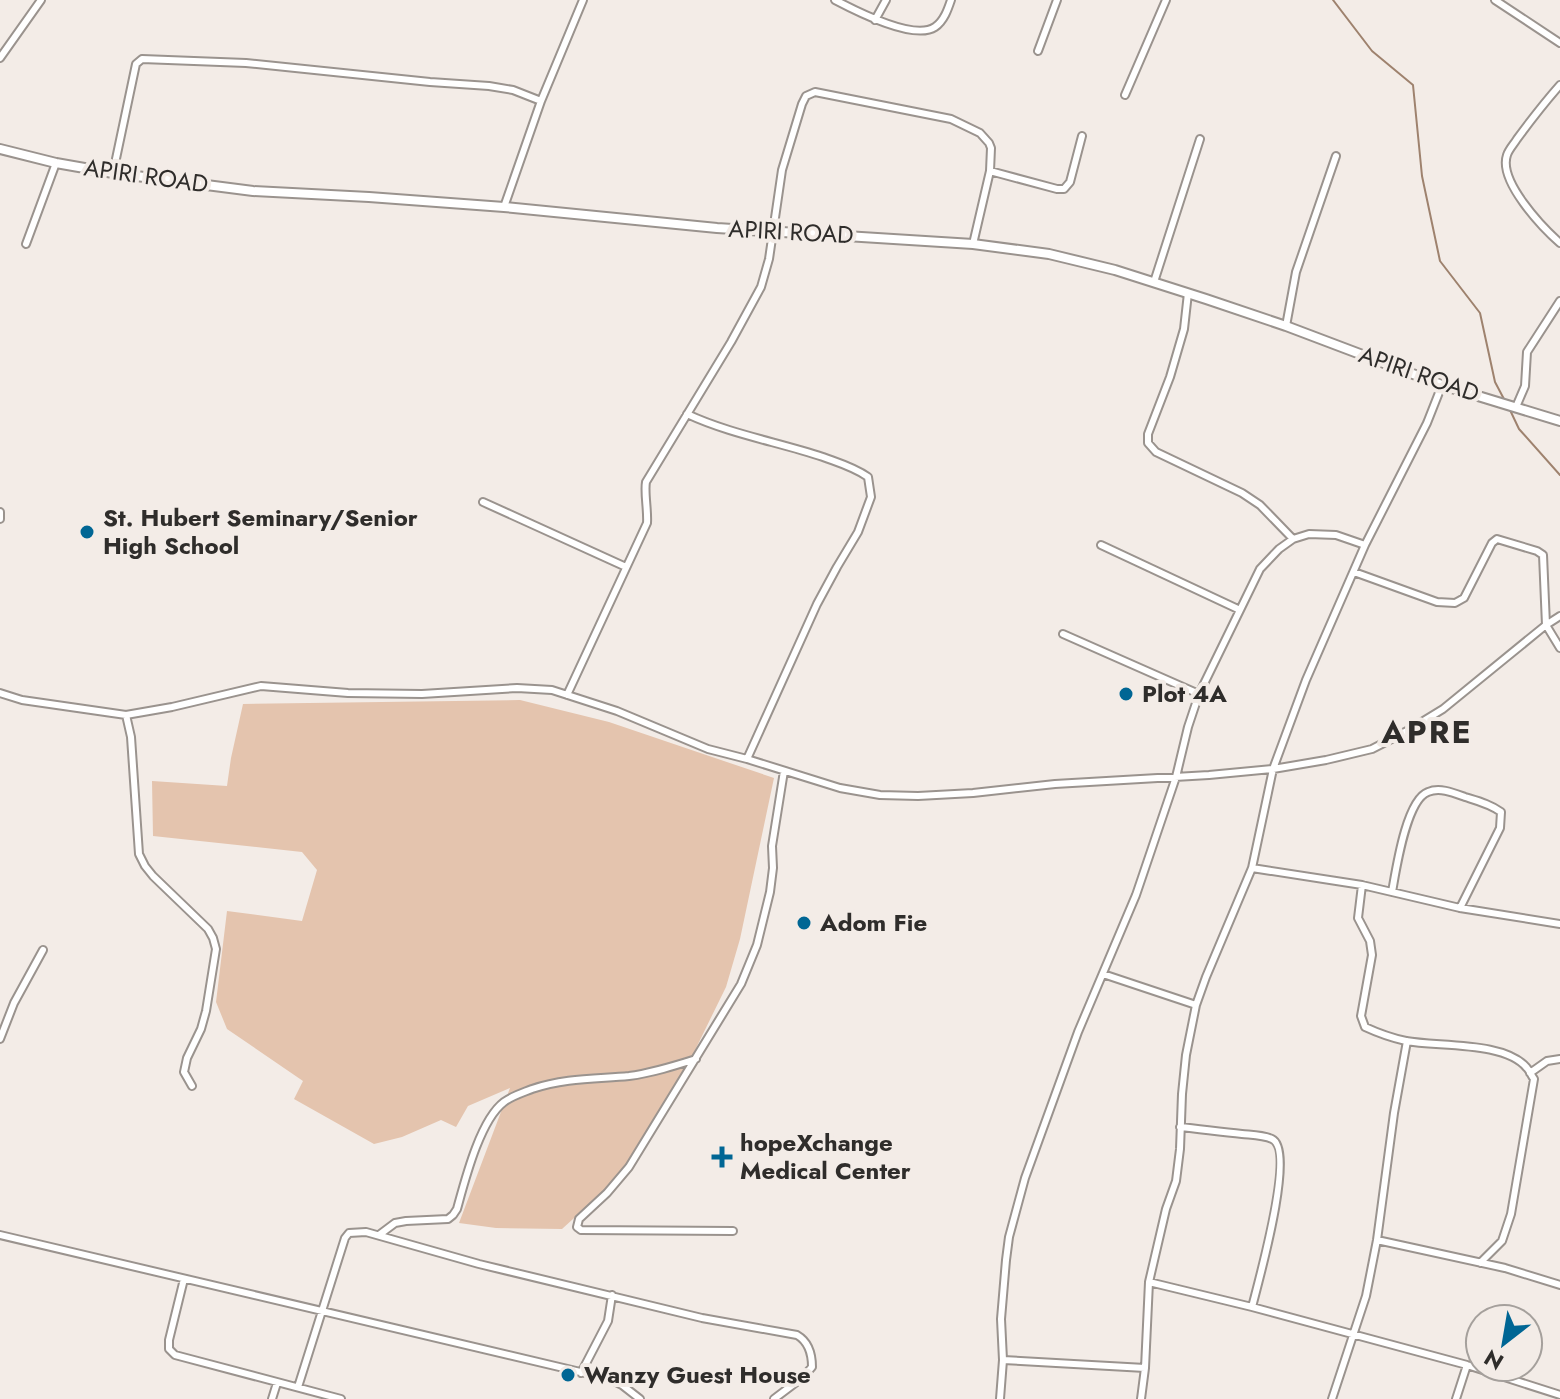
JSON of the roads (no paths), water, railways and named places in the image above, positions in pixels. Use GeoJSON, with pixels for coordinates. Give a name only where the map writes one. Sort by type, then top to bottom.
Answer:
{"type":"FeatureCollection","features":[{"type":"Feature","properties":{"kind":"street"},"geometry":{"type":"LineString","coordinates":[[0,58],[41,0]]}},
{"type":"Feature","properties":{"kind":"street"},"geometry":{"type":"LineString","coordinates":[[504,207],[541,101],[583,0]]}},
{"type":"Feature","properties":{"kind":"street"},"geometry":{"type":"LineString","coordinates":[[835,0],[875,20],[923,32],[937,26],[951,0]]}},
{"type":"Feature","properties":{"kind":"street"},"geometry":{"type":"LineString","coordinates":[[875,20],[886,0]]}},
{"type":"Feature","properties":{"kind":"street"},"geometry":{"type":"LineString","coordinates":[[1038,51],[1057,0]]}},
{"type":"Feature","properties":{"kind":"street"},"geometry":{"type":"LineString","coordinates":[[1125,95],[1166,0]]}},
{"type":"Feature","properties":{"kind":"street"},"geometry":{"type":"LineString","coordinates":[[1495,0],[1560,43]]}},
{"type":"Feature","properties":{"kind":"street"},"geometry":{"type":"LineString","coordinates":[[113,173],[136,64],[142,59],[246,63],[489,86],[513,90],[541,101]]}},
{"type":"Feature","properties":{"kind":"street"},"geometry":{"type":"LineString","coordinates":[[1559,89],[1531,119],[1507,153],[1506,164],[1512,185],[1526,207],[1560,243]]}},
{"type":"Feature","properties":{"kind":"street"},"geometry":{"type":"LineString","coordinates":[[567,695],[647,523],[646,482],[761,287],[769,259],[782,170],[806,96],[815,92],[951,119],[980,133],[991,148],[990,171],[973,244]]}},
{"type":"Feature","properties":{"kind":"street"},"geometry":{"type":"LineString","coordinates":[[990,171],[1064,189],[1070,182],[1082,136]]}},
{"type":"Feature","properties":{"kind":"street"},"geometry":{"type":"LineString","coordinates":[[1154,282],[1200,139]]}},
{"type":"Feature","properties":{"kind":"street","name":"APIRI ROAD"},"geometry":{"type":"LineString","coordinates":[[0,149],[113,173],[253,191],[504,207],[717,228],[973,244],[1049,254],[1115,270],[1188,293],[1442,385],[1560,421]]}},
{"type":"Feature","properties":{"kind":"street"},"geometry":{"type":"LineString","coordinates":[[1286,326],[1296,272],[1336,156]]}},
{"type":"Feature","properties":{"kind":"street"},"geometry":{"type":"LineString","coordinates":[[26,244],[56,163]]}},
{"type":"Feature","properties":{"kind":"street"},"geometry":{"type":"LineString","coordinates":[[1188,293],[1180,341],[1148,434],[1148,443],[1156,452],[1242,493],[1260,505],[1293,539]]}},
{"type":"Feature","properties":{"kind":"street"},"geometry":{"type":"LineString","coordinates":[[1516,407],[1525,386],[1527,352],[1560,301]]}},
{"type":"Feature","properties":{"kind":"street"},"geometry":{"type":"LineString","coordinates":[[1141,1399],[1149,1282],[1166,1209],[1176,1181],[1186,1055],[1196,1005],[1252,868],[1273,769],[1306,680],[1365,545],[1427,423],[1442,385]]}},
{"type":"Feature","properties":{"kind":"street"},"geometry":{"type":"LineString","coordinates":[[687,414],[709,424],[856,469],[868,477],[871,497],[858,532],[817,604],[747,759]]}},
{"type":"Feature","properties":{"kind":"street"},"geometry":{"type":"LineString","coordinates":[[483,502],[626,567]]}},
{"type":"Feature","properties":{"kind":"street"},"geometry":{"type":"LineString","coordinates":[[0,512],[0,519]]}},
{"type":"Feature","properties":{"kind":"street"},"geometry":{"type":"LineString","coordinates":[[1000,1399],[1003,1360],[1001,1319],[1009,1237],[1030,1164],[1078,1032],[1136,895],[1176,777],[1199,694],[1260,569],[1279,549],[1293,539],[1309,534],[1336,535],[1365,545]]}},
{"type":"Feature","properties":{"kind":"street"},"geometry":{"type":"LineString","coordinates":[[1354,572],[1437,602],[1455,603],[1464,598],[1492,543],[1497,539],[1537,551],[1543,555],[1546,625],[1560,648]]}},
{"type":"Feature","properties":{"kind":"street"},"geometry":{"type":"LineString","coordinates":[[1101,545],[1240,610]]}},
{"type":"Feature","properties":{"kind":"street"},"geometry":{"type":"LineString","coordinates":[[0,693],[22,700],[126,715],[261,686],[348,693],[422,694],[517,688],[552,690],[617,711],[708,749],[840,788],[880,795],[918,796],[1273,769],[1372,749],[1443,709],[1560,616]]}},
{"type":"Feature","properties":{"kind":"street"},"geometry":{"type":"LineString","coordinates":[[1063,634],[1199,694]]}},
{"type":"Feature","properties":{"kind":"street"},"geometry":{"type":"LineString","coordinates":[[126,715],[131,737],[139,854],[153,876],[208,929],[216,949],[206,1011],[184,1072],[192,1086]]}},
{"type":"Feature","properties":{"kind":"street"},"geometry":{"type":"LineString","coordinates":[[733,1231],[581,1230],[577,1227],[579,1219],[629,1167],[741,984],[764,921],[784,771]]}},
{"type":"Feature","properties":{"kind":"street"},"geometry":{"type":"LineString","coordinates":[[1392,892],[1401,838],[1411,816],[1423,794],[1431,790],[1447,791],[1493,806],[1501,812],[1500,828],[1460,908]]}},
{"type":"Feature","properties":{"kind":"street"},"geometry":{"type":"LineString","coordinates":[[1252,868],[1362,885],[1460,908],[1560,924]]}},
{"type":"Feature","properties":{"kind":"street"},"geometry":{"type":"LineString","coordinates":[[1362,885],[1358,918],[1370,941],[1372,955],[1361,1016],[1365,1027],[1407,1041],[1479,1048],[1511,1055],[1527,1067],[1534,1079],[1511,1214],[1502,1241],[1480,1263]]}},
{"type":"Feature","properties":{"kind":"street"},"geometry":{"type":"LineString","coordinates":[[0,1039],[14,1003],[43,950]]}},
{"type":"Feature","properties":{"kind":"street"},"geometry":{"type":"LineString","coordinates":[[1103,974],[1196,1005]]}},
{"type":"Feature","properties":{"kind":"street"},"geometry":{"type":"LineString","coordinates":[[1332,1399],[1366,1296],[1407,1041]]}},
{"type":"Feature","properties":{"kind":"street"},"geometry":{"type":"LineString","coordinates":[[379,1235],[395,1223],[448,1219],[453,1215],[470,1161],[496,1110],[504,1101],[554,1082],[630,1075],[696,1059]]}},
{"type":"Feature","properties":{"kind":"street"},"geometry":{"type":"LineString","coordinates":[[1530,1073],[1547,1061],[1560,1059]]}},
{"type":"Feature","properties":{"kind":"street"},"geometry":{"type":"LineString","coordinates":[[1180,1127],[1257,1136],[1274,1140],[1280,1146],[1277,1205],[1252,1307]]}},
{"type":"Feature","properties":{"kind":"street"},"geometry":{"type":"LineString","coordinates":[[298,1387],[345,1238],[349,1233],[366,1232],[479,1264],[702,1318],[797,1335],[809,1347],[812,1367],[774,1399]]}},
{"type":"Feature","properties":{"kind":"street"},"geometry":{"type":"LineString","coordinates":[[0,1235],[610,1379],[640,1399]]}},
{"type":"Feature","properties":{"kind":"street"},"geometry":{"type":"LineString","coordinates":[[1377,1240],[1505,1268],[1560,1285]]}},
{"type":"Feature","properties":{"kind":"street"},"geometry":{"type":"LineString","coordinates":[[184,1279],[169,1340],[169,1349],[175,1355],[341,1399]]}},
{"type":"Feature","properties":{"kind":"street"},"geometry":{"type":"LineString","coordinates":[[1149,1282],[1464,1364]]}},
{"type":"Feature","properties":{"kind":"street"},"geometry":{"type":"LineString","coordinates":[[581,1373],[608,1321],[612,1295]]}},
{"type":"Feature","properties":{"kind":"street"},"geometry":{"type":"LineString","coordinates":[[1003,1360],[1145,1368]]}},
{"type":"Feature","properties":{"kind":"street"},"geometry":{"type":"LineString","coordinates":[[1456,1399],[1464,1374]]}},
{"type":"Feature","properties":{"kind":"street"},"geometry":{"type":"LineString","coordinates":[[272,1399],[277,1383]]}},
{"type":"Feature","properties":{"kind":"street"},"geometry":{"type":"LineString","coordinates":[[1523,1383],[1560,1395]]}},
{"type":"Feature","properties":{"kind":"waterway"},"geometry":{"type":"LineString","coordinates":[[1333,0],[1372,51],[1413,85],[1422,176],[1440,261],[1480,313],[1495,382],[1505,401]]}},
{"type":"Feature","properties":{"kind":"waterway"},"geometry":{"type":"LineString","coordinates":[[1510,410],[1519,429],[1560,475]]}},
{"type":"Feature","properties":{"kind":"place","name":"St. Hubert Seminary/Senior High School"},"geometry":{"type":"Point","coordinates":[87,532]}},
{"type":"Feature","properties":{"kind":"place","name":"Plot 4A"},"geometry":{"type":"Point","coordinates":[1126,694]}},
{"type":"Feature","properties":{"kind":"place","name":"Adom Fie"},"geometry":{"type":"Point","coordinates":[804,923]}},
{"type":"Feature","properties":{"kind":"place","name":"hopeXchange Medical Center"},"geometry":{"type":"Point","coordinates":[722,1157]}},
{"type":"Feature","properties":{"kind":"place","name":"Wanzy Guest House"},"geometry":{"type":"Point","coordinates":[568,1375]}},
{"type":"Feature","properties":{"kind":"district","name":"APRE"},"geometry":{"type":"Point","coordinates":[1427,732]}}]}
